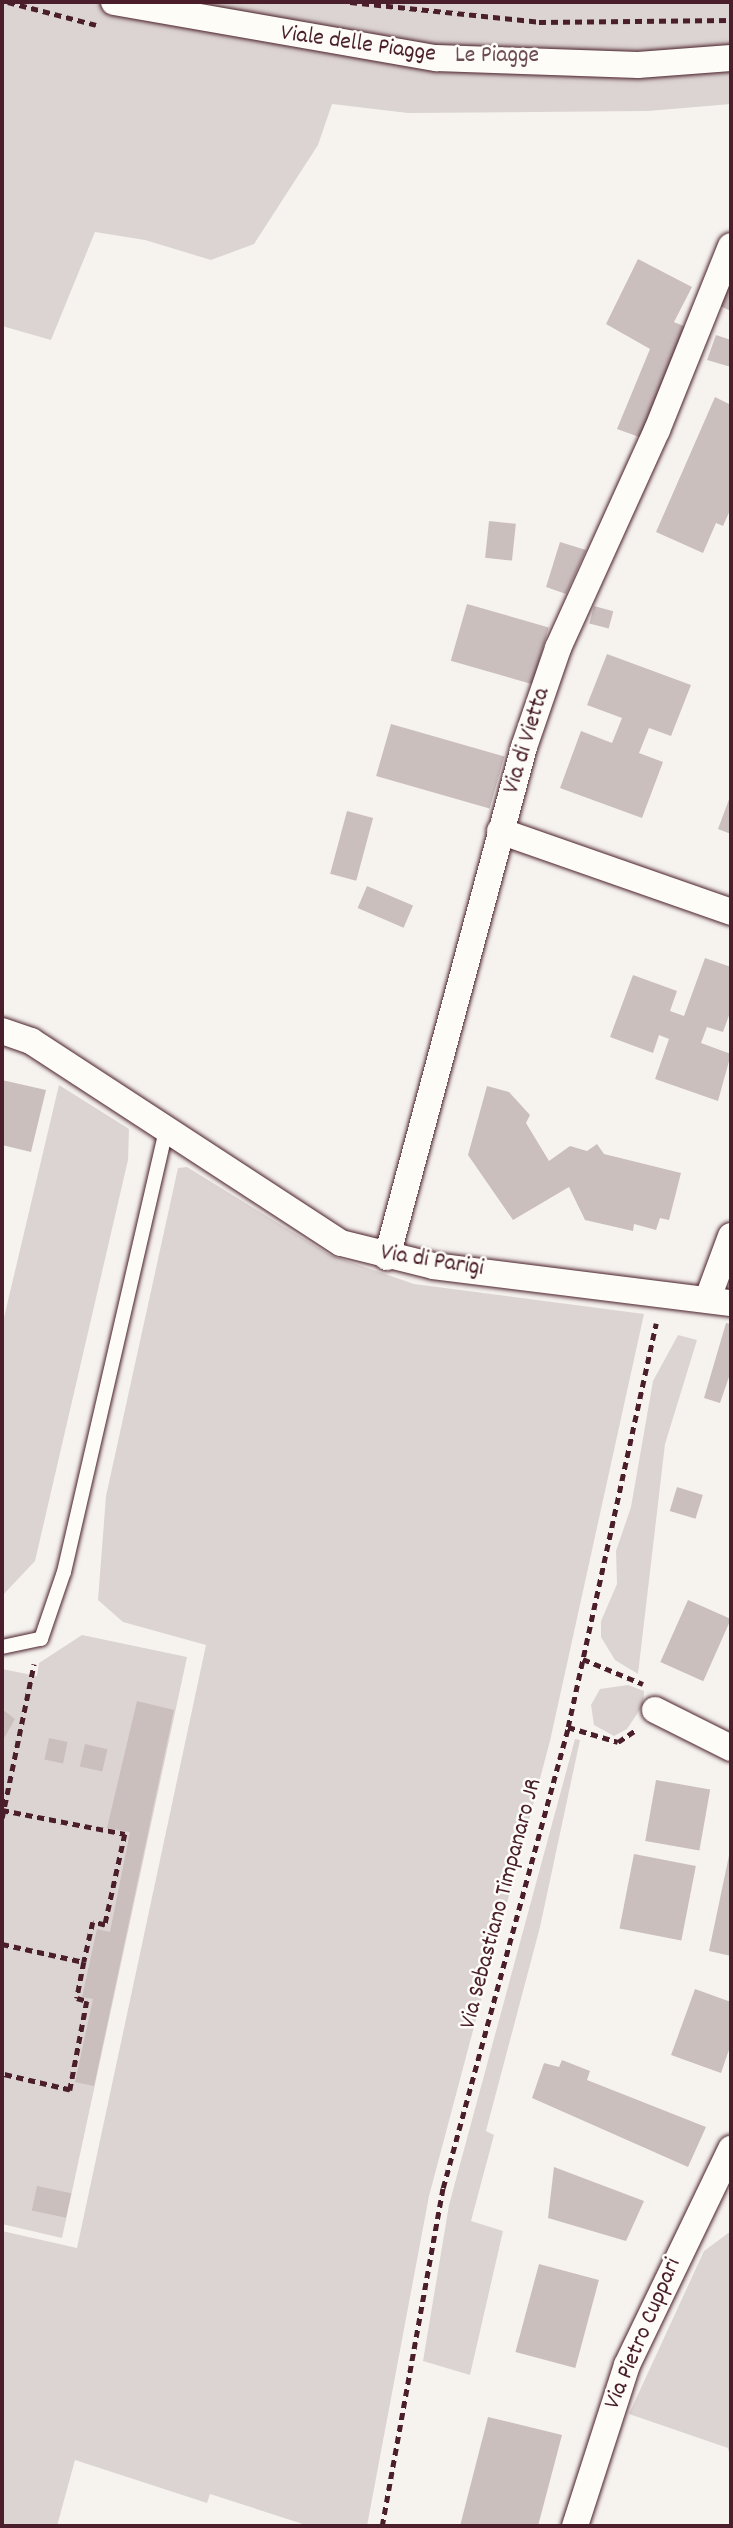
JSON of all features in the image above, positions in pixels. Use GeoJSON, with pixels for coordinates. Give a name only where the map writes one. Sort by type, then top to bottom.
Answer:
{"type":"FeatureCollection","features":[{"type":"Feature","properties":{"kind":"street","name":"Viale delle Piagge"},"geometry":{"type":"LineString","coordinates":[[114,2],[436,58],[638,65],[731,58]]}},
{"type":"Feature","properties":{"kind":"street","name":"Via di Vietta"},"geometry":{"type":"LineString","coordinates":[[387,1257],[500,831],[558,648],[657,430],[731,246]]}},
{"type":"Feature","properties":{"kind":"street"},"geometry":{"type":"LineString","coordinates":[[500,831],[731,912]]}},
{"type":"Feature","properties":{"kind":"street","name":"Via di Parigi"},"geometry":{"type":"LineString","coordinates":[[2,1031],[31,1041],[320,1232],[387,1257],[663,1291],[720,1301]]}},
{"type":"Feature","properties":{"kind":"street"},"geometry":{"type":"LineString","coordinates":[[720,1301],[731,1236]]}},
{"type":"Feature","properties":{"kind":"street"},"geometry":{"type":"LineString","coordinates":[[655,1710],[731,1748]]}},
{"type":"Feature","properties":{"kind":"street","name":"Via Pietro Cuppari"},"geometry":{"type":"LineString","coordinates":[[575,2526],[627,2365],[723,2188],[731,2149]]}},
{"type":"Feature","properties":{"kind":"lane"},"geometry":{"type":"LineString","coordinates":[[2,1647],[41,1639],[64,1572],[166,1129]]}},
{"type":"Feature","properties":{"kind":"path"},"geometry":{"type":"LineString","coordinates":[[350,2],[539,22],[731,20]]}},
{"type":"Feature","properties":{"kind":"path","name":"Via Sebastiano Timpanaro JR"},"geometry":{"type":"LineString","coordinates":[[382,2526],[443,2188],[568,1727],[663,1291]]}},
{"type":"Feature","properties":{"kind":"path"},"geometry":{"type":"LineString","coordinates":[[2,1818],[41,1639]]}},
{"type":"Feature","properties":{"kind":"path"},"geometry":{"type":"LineString","coordinates":[[568,1727],[618,1742],[629,1740],[655,1710],[650,1687],[583,1659]]}},
{"type":"Feature","properties":{"kind":"path"},"geometry":{"type":"LineString","coordinates":[[2,2074],[70,2090],[88,2001],[77,1998],[84,1962],[93,1922],[105,1925],[125,1834],[3,1810]]}},
{"type":"Feature","properties":{"kind":"path"},"geometry":{"type":"LineString","coordinates":[[2,1944],[84,1962]]}},
{"type":"Feature","properties":{"kind":"green space","name":"Le Piagge"},"geometry":{"type":"Polygon","coordinates":[[[2,2],[731,2],[731,104],[648,111],[408,113],[332,104],[318,145],[254,244],[211,260],[145,240],[95,232],[51,340],[2,326],[2,2]]]}},
{"type":"Feature","properties":{"kind":"green space"},"geometry":{"type":"Polygon","coordinates":[[[59,1085],[129,1129],[128,1160],[35,1561],[2,1596],[2,1326],[59,1085]]]}},
{"type":"Feature","properties":{"kind":"green space"},"geometry":{"type":"Polygon","coordinates":[[[187,1167],[330,1255],[414,1284],[644,1314],[550,1741],[429,2196],[367,2526],[309,2526],[210,2494],[207,2503],[75,2460],[57,2526],[2,2526],[2,2231],[77,2248],[206,1645],[123,1622],[98,1600],[106,1496],[178,1168],[187,1167]]]}},
{"type":"Feature","properties":{"kind":"green space"},"geometry":{"type":"Polygon","coordinates":[[[678,1335],[697,1340],[665,1444],[638,1674],[615,1660],[601,1637],[601,1621],[617,1584],[616,1551],[631,1507],[653,1381],[678,1335]]]}},
{"type":"Feature","properties":{"kind":"green space"},"geometry":{"type":"Polygon","coordinates":[[[82,1635],[187,1657],[62,2238],[2,2224],[2,1669],[37,1676],[39,1663],[82,1635]]]}},
{"type":"Feature","properties":{"kind":"green space"},"geometry":{"type":"Polygon","coordinates":[[[628,1685],[644,1691],[643,1705],[627,1729],[614,1736],[594,1725],[591,1705],[600,1689],[628,1685]]]}},
{"type":"Feature","properties":{"kind":"green space"},"geometry":{"type":"Polygon","coordinates":[[[575,1739],[580,1740],[540,1927],[486,2131],[494,2135],[471,2221],[503,2231],[470,2375],[423,2361],[449,2205],[575,1739]]]}},
{"type":"Feature","properties":{"kind":"green space"},"geometry":{"type":"Polygon","coordinates":[[[731,2231],[731,2462],[728,2448],[629,2414],[704,2251],[731,2231]]]}},
{"type":"Feature","properties":{"kind":"building"},"geometry":{"type":"Polygon","coordinates":[[[638,259],[692,287],[674,322],[688,328],[642,438],[617,429],[650,349],[606,324],[638,259]]]}},
{"type":"Feature","properties":{"kind":"building"},"geometry":{"type":"Polygon","coordinates":[[[731,280],[731,311],[720,306],[731,280]]]}},
{"type":"Feature","properties":{"kind":"building"},"geometry":{"type":"Polygon","coordinates":[[[716,335],[731,340],[731,367],[707,360],[716,335]]]}},
{"type":"Feature","properties":{"kind":"building"},"geometry":{"type":"Polygon","coordinates":[[[715,397],[731,405],[731,508],[723,526],[716,523],[703,553],[656,532],[715,397]]]}},
{"type":"Feature","properties":{"kind":"building"},"geometry":{"type":"Polygon","coordinates":[[[489,521],[516,524],[512,561],[485,558],[489,521]]]}},
{"type":"Feature","properties":{"kind":"building"},"geometry":{"type":"Polygon","coordinates":[[[560,542],[586,550],[566,594],[546,587],[560,542]]]}},
{"type":"Feature","properties":{"kind":"building"},"geometry":{"type":"Polygon","coordinates":[[[467,604],[549,627],[532,684],[451,661],[467,604]]]}},
{"type":"Feature","properties":{"kind":"building"},"geometry":{"type":"Polygon","coordinates":[[[594,606],[613,611],[609,629],[589,623],[594,606]]]}},
{"type":"Feature","properties":{"kind":"building"},"geometry":{"type":"Polygon","coordinates":[[[607,654],[691,685],[671,736],[649,728],[639,753],[663,762],[642,818],[560,788],[581,731],[612,743],[622,718],[587,705],[607,654]]]}},
{"type":"Feature","properties":{"kind":"building"},"geometry":{"type":"Polygon","coordinates":[[[391,724],[504,757],[490,808],[376,776],[391,724]]]}},
{"type":"Feature","properties":{"kind":"building"},"geometry":{"type":"Polygon","coordinates":[[[731,794],[731,834],[718,829],[731,794]]]}},
{"type":"Feature","properties":{"kind":"building"},"geometry":{"type":"Polygon","coordinates":[[[347,811],[373,818],[356,881],[330,874],[347,811]]]}},
{"type":"Feature","properties":{"kind":"building"},"geometry":{"type":"Polygon","coordinates":[[[367,886],[413,906],[404,928],[358,908],[367,886]]]}},
{"type":"Feature","properties":{"kind":"building"},"geometry":{"type":"Polygon","coordinates":[[[705,958],[731,967],[731,1010],[723,1032],[707,1027],[701,1043],[731,1054],[718,1101],[655,1079],[669,1039],[659,1035],[653,1053],[610,1037],[633,975],[677,991],[670,1011],[684,1016],[705,958]]]}},
{"type":"Feature","properties":{"kind":"building"},"geometry":{"type":"Polygon","coordinates":[[[2,1080],[46,1090],[31,1152],[2,1145],[2,1080]]]}},
{"type":"Feature","properties":{"kind":"building"},"geometry":{"type":"Polygon","coordinates":[[[487,1086],[509,1092],[530,1115],[526,1123],[549,1161],[570,1146],[587,1151],[597,1144],[604,1154],[681,1173],[669,1220],[660,1218],[656,1230],[634,1224],[633,1231],[585,1220],[569,1187],[513,1220],[468,1155],[487,1086]]]}},
{"type":"Feature","properties":{"kind":"building"},"geometry":{"type":"Polygon","coordinates":[[[726,1323],[731,1324],[731,1371],[720,1403],[704,1398],[726,1323]]]}},
{"type":"Feature","properties":{"kind":"building"},"geometry":{"type":"Polygon","coordinates":[[[677,1487],[703,1495],[696,1519],[670,1511],[677,1487]]]}},
{"type":"Feature","properties":{"kind":"building"},"geometry":{"type":"Polygon","coordinates":[[[688,1600],[731,1619],[703,1681],[660,1662],[688,1600]]]}},
{"type":"Feature","properties":{"kind":"building"},"geometry":{"type":"Polygon","coordinates":[[[137,1701],[174,1710],[94,2086],[75,2082],[93,1999],[82,1997],[97,1929],[110,1932],[130,1832],[107,1828],[137,1701]]]}},
{"type":"Feature","properties":{"kind":"building"},"geometry":{"type":"Polygon","coordinates":[[[2,1709],[15,1719],[3,1740],[2,1740],[2,1709]]]}},
{"type":"Feature","properties":{"kind":"building"},"geometry":{"type":"Polygon","coordinates":[[[49,1738],[68,1742],[63,1763],[44,1760],[49,1738]]]}},
{"type":"Feature","properties":{"kind":"building"},"geometry":{"type":"Polygon","coordinates":[[[85,1744],[107,1749],[102,1772],[80,1766],[85,1744]]]}},
{"type":"Feature","properties":{"kind":"building"},"geometry":{"type":"Polygon","coordinates":[[[656,1780],[710,1790],[699,1851],[645,1841],[656,1780]]]}},
{"type":"Feature","properties":{"kind":"building"},"geometry":{"type":"Polygon","coordinates":[[[731,1846],[731,1956],[709,1951],[731,1846]]]}},
{"type":"Feature","properties":{"kind":"building"},"geometry":{"type":"Polygon","coordinates":[[[634,1854],[696,1866],[681,1941],[619,1929],[634,1854]]]}},
{"type":"Feature","properties":{"kind":"building"},"geometry":{"type":"Polygon","coordinates":[[[695,1989],[731,2002],[731,2044],[721,2073],[671,2055],[695,1989]]]}},
{"type":"Feature","properties":{"kind":"building"},"geometry":{"type":"Polygon","coordinates":[[[562,2060],[590,2071],[587,2080],[706,2127],[688,2167],[532,2098],[544,2063],[559,2067],[562,2060]]]}},
{"type":"Feature","properties":{"kind":"building"},"geometry":{"type":"Polygon","coordinates":[[[554,2167],[644,2201],[626,2241],[548,2218],[554,2167]]]}},
{"type":"Feature","properties":{"kind":"building"},"geometry":{"type":"Polygon","coordinates":[[[37,2186],[71,2193],[66,2218],[32,2210],[37,2186]]]}},
{"type":"Feature","properties":{"kind":"building"},"geometry":{"type":"Polygon","coordinates":[[[539,2264],[599,2280],[575,2368],[515,2352],[539,2264]]]}},
{"type":"Feature","properties":{"kind":"building"},"geometry":{"type":"Polygon","coordinates":[[[488,2417],[562,2435],[538,2526],[460,2526],[488,2417]]]}}]}
